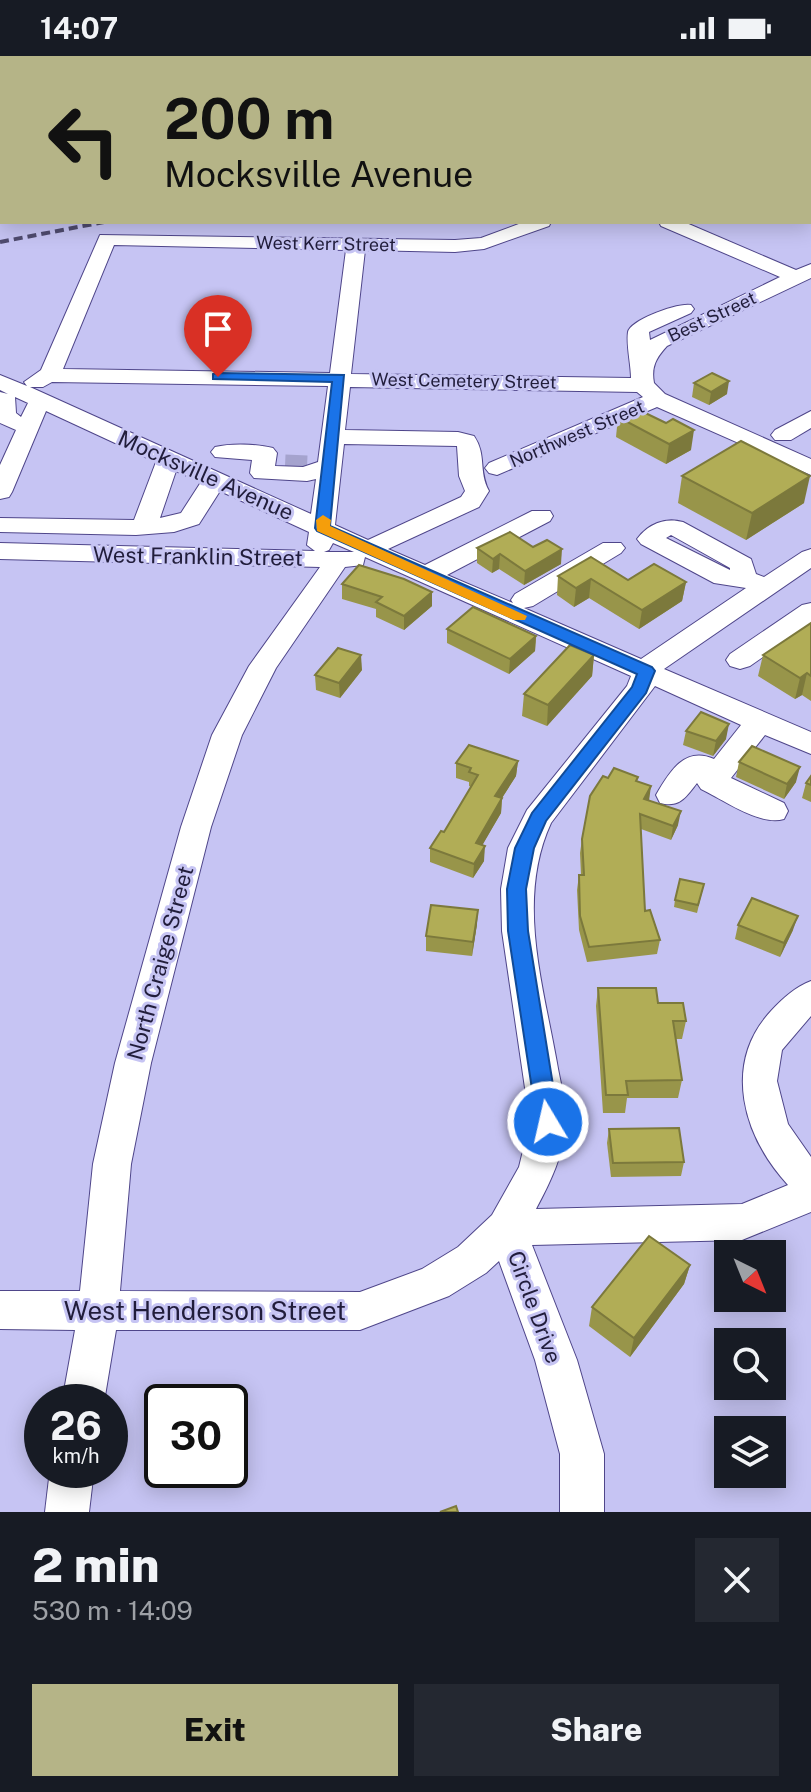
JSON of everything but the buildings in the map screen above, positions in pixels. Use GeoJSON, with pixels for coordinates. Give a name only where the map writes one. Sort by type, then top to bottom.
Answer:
{"type":"FeatureCollection","features":[{"type":"Feature","properties":{"kind":"street","name":"West Kerr Street"},"geometry":{"type":"LineString","coordinates":[[49,375],[107,239],[455,246],[484,243],[536,224]]}},
{"type":"Feature","properties":{"kind":"street"},"geometry":{"type":"LineString","coordinates":[[673,224],[803,274]]}},
{"type":"Feature","properties":{"kind":"street","name":"North Craige Street"},"geometry":{"type":"LineString","coordinates":[[86,1384],[98,1312],[112,1164],[133,1063],[196,827],[227,735],[256,680],[341,556],[322,528],[300,467],[333,437],[356,245]]}},
{"type":"Feature","properties":{"kind":"street","name":"Best Street"},"geometry":{"type":"LineString","coordinates":[[647,383],[660,342],[803,274]]}},
{"type":"Feature","properties":{"kind":"street"},"geometry":{"type":"LineString","coordinates":[[0,492],[29,424],[13,394],[49,375]]}},
{"type":"Feature","properties":{"kind":"street","name":"West Cemetery Street"},"geometry":{"type":"LineString","coordinates":[[49,375],[647,383],[811,468]]}},
{"type":"Feature","properties":{"kind":"street","name":"Northwest Street"},"geometry":{"type":"LineString","coordinates":[[497,468],[647,383]]}},
{"type":"Feature","properties":{"kind":"street","name":"Mocksville Avenue"},"geometry":{"type":"LineString","coordinates":[[13,394],[169,458],[322,528],[341,556],[396,562],[478,598],[499,586],[518,593],[520,607]]}},
{"type":"Feature","properties":{"kind":"street"},"geometry":{"type":"LineString","coordinates":[[333,437],[466,441],[471,449],[469,466],[477,491],[470,502],[341,556]]}},
{"type":"Feature","properties":{"kind":"street"},"geometry":{"type":"LineString","coordinates":[[223,452],[265,453],[300,467]]}},
{"type":"Feature","properties":{"kind":"street"},"geometry":{"type":"LineString","coordinates":[[145,525],[169,458]]}},
{"type":"Feature","properties":{"kind":"street"},"geometry":{"type":"LineString","coordinates":[[0,525],[181,526],[193,517],[215,479]]}},
{"type":"Feature","properties":{"kind":"street"},"geometry":{"type":"LineString","coordinates":[[426,575],[541,516]]}},
{"type":"Feature","properties":{"kind":"street"},"geometry":{"type":"LineString","coordinates":[[179,555],[184,539],[181,526]]}},
{"type":"Feature","properties":{"kind":"street"},"geometry":{"type":"LineString","coordinates":[[520,607],[612,548]]}},
{"type":"Feature","properties":{"kind":"street","name":"West Franklin Street"},"geometry":{"type":"LineString","coordinates":[[0,551],[341,556]]}},
{"type":"Feature","properties":{"kind":"street"},"geometry":{"type":"LineString","coordinates":[[646,671],[657,659],[784,576]]}},
{"type":"Feature","properties":{"kind":"street"},"geometry":{"type":"LineString","coordinates":[[520,607],[646,671],[760,721],[804,731]]}},
{"type":"Feature","properties":{"kind":"street"},"geometry":{"type":"LineString","coordinates":[[740,660],[811,611]]}},
{"type":"Feature","properties":{"kind":"street","name":"Circle Drive"},"geometry":{"type":"LineString","coordinates":[[582,1512],[582,1454],[556,1360],[506,1228],[537,1170],[548,1122],[518,931],[517,889],[524,848],[538,818],[640,689],[646,671]]}},
{"type":"Feature","properties":{"kind":"street"},"geometry":{"type":"LineString","coordinates":[[760,721],[712,782],[773,811]]}},
{"type":"Feature","properties":{"kind":"street"},"geometry":{"type":"LineString","coordinates":[[671,795],[697,763],[719,773]]}},
{"type":"Feature","properties":{"kind":"street"},"geometry":{"type":"LineString","coordinates":[[811,995],[787,1015],[759,1064],[762,1099],[777,1143],[799,1172],[811,1182]]}},
{"type":"Feature","properties":{"kind":"street"},"geometry":{"type":"LineString","coordinates":[[506,1228],[742,1222],[811,1193]]}},
{"type":"Feature","properties":{"kind":"street","name":"West Henderson Street"},"geometry":{"type":"LineString","coordinates":[[0,1310],[360,1311],[435,1283],[472,1260],[506,1228]]}},
{"type":"Feature","properties":{"kind":"street"},"geometry":{"type":"LineString","coordinates":[[67,1512],[70,1488]]}},
{"type":"Feature","properties":{"kind":"tunnel"},"geometry":{"type":"LineString","coordinates":[[285,466],[307,467]]}},
{"type":"Feature","properties":{"kind":"railway"},"geometry":{"type":"LineString","coordinates":[[0,242],[94,224]]}},
{"type":"Feature","properties":{"kind":"slow traffic"},"geometry":{"type":"LineString","coordinates":[[323,520],[322,528],[519,616]]}},
{"type":"Feature","properties":{"kind":"route"},"geometry":{"type":"LineString","coordinates":[[218,377],[340,378],[322,528],[646,671],[640,689],[538,818],[524,848],[517,889],[518,931],[548,1122]]}}]}
